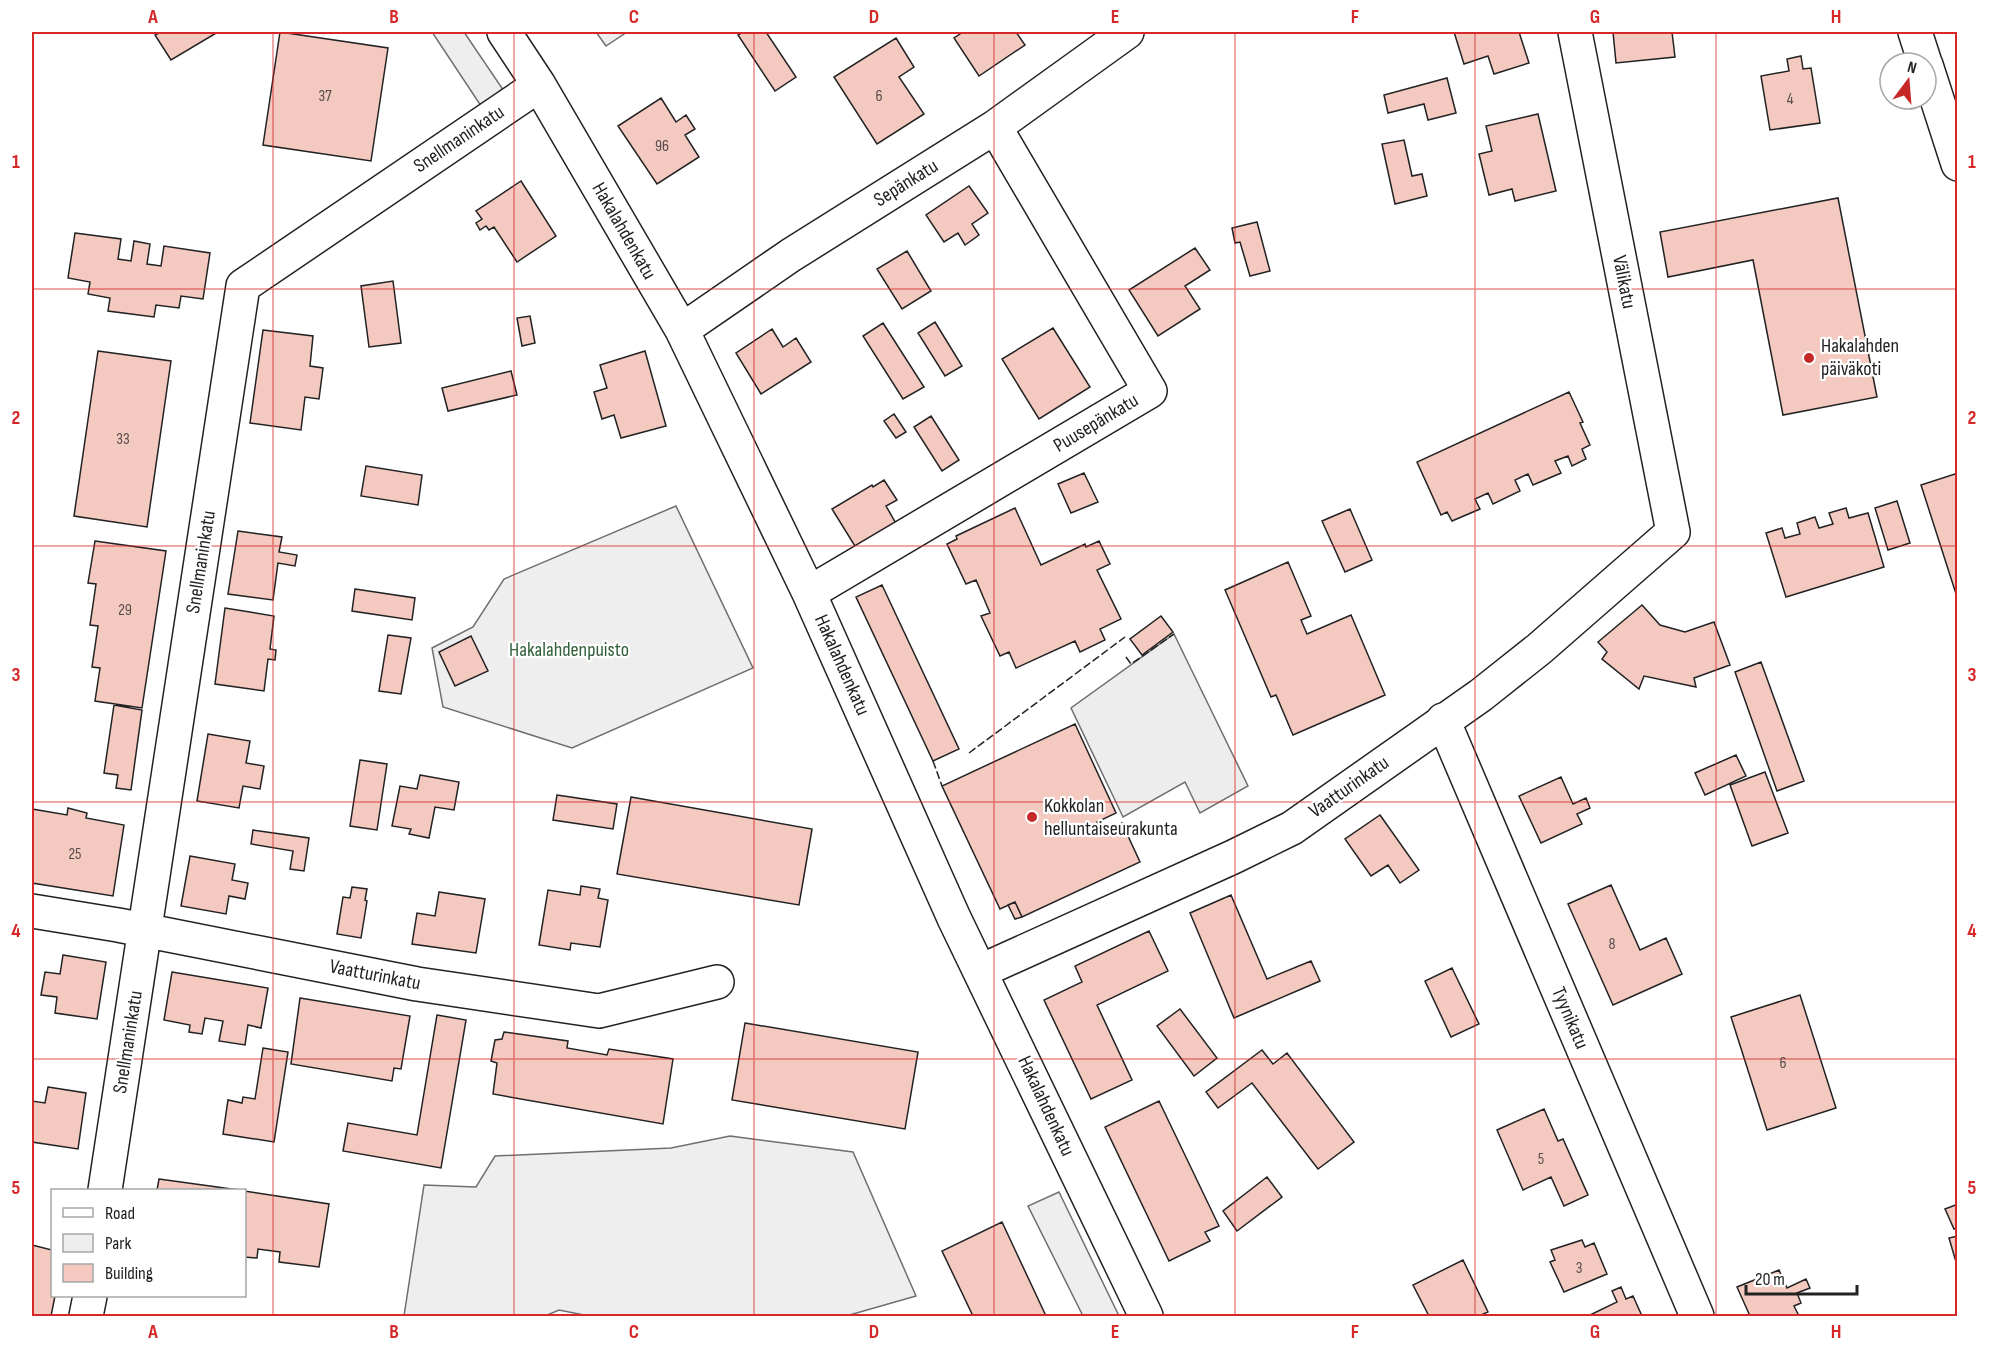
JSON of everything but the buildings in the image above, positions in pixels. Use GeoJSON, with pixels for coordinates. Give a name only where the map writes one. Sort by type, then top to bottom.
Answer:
{"type":"FeatureCollection","features":[{"type":"Feature","properties":{"kind":"street","name":"Hakalahdenkatu"},"geometry":{"type":"LineString","coordinates":[[504,32],[539,86],[682,330],[809,593],[954,918],[1146,1317]]}},
{"type":"Feature","properties":{"kind":"street","name":"Sepänkatu"},"geometry":{"type":"LineString","coordinates":[[682,330],[791,255],[994,127],[1126,32]]}},
{"type":"Feature","properties":{"kind":"street","name":"Välikatu"},"geometry":{"type":"LineString","coordinates":[[1575,32],[1673,532]]}},
{"type":"Feature","properties":{"kind":"street"},"geometry":{"type":"LineString","coordinates":[[1916,32],[1922,51]]}},
{"type":"Feature","properties":{"kind":"street","name":"Snellmaninkatu"},"geometry":{"type":"LineString","coordinates":[[105,1189],[243,285],[539,86]]}},
{"type":"Feature","properties":{"kind":"street"},"geometry":{"type":"LineString","coordinates":[[1938,102],[1958,164]]}},
{"type":"Feature","properties":{"kind":"street","name":"Puusepänkatu"},"geometry":{"type":"LineString","coordinates":[[809,593],[1150,391],[994,127]]}},
{"type":"Feature","properties":{"kind":"street","name":"Vaatturinkatu"},"geometry":{"type":"LineString","coordinates":[[981,971],[1292,828],[1481,695],[1539,649],[1673,532]]}},
{"type":"Feature","properties":{"kind":"street","name":"Tyynikatu"},"geometry":{"type":"LineString","coordinates":[[1443,720],[1697,1317]]}},
{"type":"Feature","properties":{"kind":"street","name":"Vaatturinkatu"},"geometry":{"type":"LineString","coordinates":[[32,911],[144,930],[417,984],[599,1011],[717,982]]}},
{"type":"Feature","properties":{"kind":"street"},"geometry":{"type":"LineString","coordinates":[[87,1317],[90,1297]]}},
{"type":"Feature","properties":{"kind":"green space"},"geometry":{"type":"Polygon","coordinates":[[[432,32],[464,32],[508,97],[485,112],[432,32]]]}},
{"type":"Feature","properties":{"kind":"green space","name":"Hakalahdenpuisto"},"geometry":{"type":"Polygon","coordinates":[[[676,506],[753,668],[572,748],[443,707],[432,648],[473,627],[504,579],[676,506]]]}},
{"type":"Feature","properties":{"kind":"green space"},"geometry":{"type":"Polygon","coordinates":[[[730,1136],[853,1152],[916,1296],[846,1316],[589,1316],[559,1310],[545,1316],[404,1316],[424,1185],[476,1187],[495,1156],[671,1148],[730,1136]]]}},
{"type":"Feature","properties":{"kind":"green space"},"geometry":{"type":"Polygon","coordinates":[[[1059,1192],[1119,1316],[1083,1316],[1028,1206],[1059,1192]]]}},
{"type":"Feature","properties":{"kind":"shaded area"},"geometry":{"type":"Polygon","coordinates":[[[596,32],[627,32],[606,46],[596,32]]]}},
{"type":"Feature","properties":{"kind":"shaded area"},"geometry":{"type":"Polygon","coordinates":[[[1174,634],[1248,786],[1200,813],[1185,782],[1123,817],[1071,708],[1174,634]]]}},
{"type":"Feature","properties":{"kind":"fence"},"geometry":{"type":"LineString","coordinates":[[1126,657],[1131,664],[1174,634]]}},
{"type":"Feature","properties":{"kind":"fence"},"geometry":{"type":"LineString","coordinates":[[969,753],[1125,637]]}},
{"type":"Feature","properties":{"kind":"fence"},"geometry":{"type":"LineString","coordinates":[[933,761],[942,786]]}},
{"type":"Feature","properties":{"kind":"place","name":"Hakalahden päiväkoti"},"geometry":{"type":"Point","coordinates":[1809,358]}},
{"type":"Feature","properties":{"kind":"place","name":"Kokkolan helluntaiseurakunta"},"geometry":{"type":"Point","coordinates":[1032,817]}}]}
